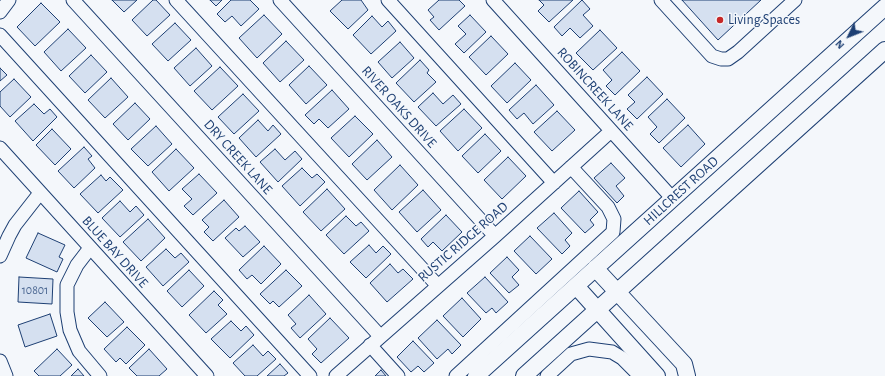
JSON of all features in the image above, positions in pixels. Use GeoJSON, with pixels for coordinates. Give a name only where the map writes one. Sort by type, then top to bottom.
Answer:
{"type":"FeatureCollection","features":[{"type":"Feature","properties":{"kind":"main road","name":"HILLCREST ROAD"},"geometry":{"type":"LineString","coordinates":[[476,376],[885,7]]}},
{"type":"Feature","properties":{"kind":"main road"},"geometry":{"type":"LineString","coordinates":[[524,376],[885,50]]}},
{"type":"Feature","properties":{"kind":"main road"},"geometry":{"type":"LineString","coordinates":[[595,268],[684,364],[687,376]]}},
{"type":"Feature","properties":{"kind":"main road"},"geometry":{"type":"LineString","coordinates":[[576,286],[657,376]]}},
{"type":"Feature","properties":{"kind":"street"},"geometry":{"type":"LineString","coordinates":[[0,12],[8,0]]}},
{"type":"Feature","properties":{"kind":"street","name":"DRY CREEK LANE"},"geometry":{"type":"LineString","coordinates":[[73,0],[380,336]]}},
{"type":"Feature","properties":{"kind":"street"},"geometry":{"type":"LineString","coordinates":[[176,0],[438,286]]}},
{"type":"Feature","properties":{"kind":"street","name":"RIVER OAKS DRIVE"},"geometry":{"type":"LineString","coordinates":[[280,0],[495,236]]}},
{"type":"Feature","properties":{"kind":"street"},"geometry":{"type":"LineString","coordinates":[[388,0],[554,182]]}},
{"type":"Feature","properties":{"kind":"street","name":"ROBINCREEK LANE"},"geometry":{"type":"LineString","coordinates":[[493,0],[672,199]]}},
{"type":"Feature","properties":{"kind":"street"},"geometry":{"type":"LineString","coordinates":[[662,0],[712,56],[721,59],[728,59],[738,52],[795,0]]}},
{"type":"Feature","properties":{"kind":"street"},"geometry":{"type":"LineString","coordinates":[[0,35],[310,376]]}},
{"type":"Feature","properties":{"kind":"street","name":"RUSTIC RIDGE ROAD"},"geometry":{"type":"LineString","coordinates":[[336,376],[495,236],[611,131]]}},
{"type":"Feature","properties":{"kind":"street","name":"BLUE BAY DRIVE"},"geometry":{"type":"LineString","coordinates":[[0,148],[207,376]]}},
{"type":"Feature","properties":{"kind":"street"},"geometry":{"type":"LineString","coordinates":[[456,376],[614,232],[614,218],[608,206],[571,167]]}},
{"type":"Feature","properties":{"kind":"street"},"geometry":{"type":"LineString","coordinates":[[0,256],[15,225],[40,193]]}},
{"type":"Feature","properties":{"kind":"street"},"geometry":{"type":"LineString","coordinates":[[90,248],[77,265],[67,285],[67,312],[70,330],[79,351],[100,376]]}},
{"type":"Feature","properties":{"kind":"street"},"geometry":{"type":"LineString","coordinates":[[370,345],[398,376]]}},
{"type":"Feature","properties":{"kind":"street"},"geometry":{"type":"LineString","coordinates":[[547,376],[571,354],[589,349],[612,352],[622,358],[640,376]]}},
{"type":"Feature","properties":{"kind":"street"},"geometry":{"type":"LineString","coordinates":[[0,361],[6,376]]}},
{"type":"Feature","properties":{"kind":"building"},"geometry":{"type":"Polygon","coordinates":[[[112,0],[137,0],[124,12],[112,0]]]}},
{"type":"Feature","properties":{"kind":"building"},"geometry":{"type":"Polygon","coordinates":[[[153,0],[156,0],[170,15],[147,36],[132,20],[153,0]]]}},
{"type":"Feature","properties":{"kind":"building"},"geometry":{"type":"Polygon","coordinates":[[[210,0],[222,0],[216,6],[210,0]]]}},
{"type":"Feature","properties":{"kind":"building"},"geometry":{"type":"Polygon","coordinates":[[[231,0],[250,0],[259,9],[241,26],[232,16],[225,22],[217,14],[231,0]]]}},
{"type":"Feature","properties":{"kind":"building"},"geometry":{"type":"Polygon","coordinates":[[[342,0],[361,0],[368,10],[348,29],[330,11],[342,0]]]}},
{"type":"Feature","properties":{"kind":"building"},"geometry":{"type":"Polygon","coordinates":[[[439,0],[459,0],[465,6],[439,30],[430,20],[434,17],[428,10],[439,0]]]}},
{"type":"Feature","properties":{"kind":"building"},"geometry":{"type":"Polygon","coordinates":[[[539,0],[573,0],[549,22],[538,11],[544,5],[539,0]]]}},
{"type":"Feature","properties":{"kind":"building"},"geometry":{"type":"Polygon","coordinates":[[[582,0],[590,9],[583,15],[593,26],[580,38],[570,28],[562,36],[554,27],[582,0]]]}},
{"type":"Feature","properties":{"kind":"building","name":"Living Spaces"},"geometry":{"type":"Polygon","coordinates":[[[682,0],[761,0],[718,40],[682,0]]]}},
{"type":"Feature","properties":{"kind":"building"},"geometry":{"type":"Polygon","coordinates":[[[41,3],[60,22],[35,46],[17,27],[41,3]]]}},
{"type":"Feature","properties":{"kind":"building"},"geometry":{"type":"Polygon","coordinates":[[[264,15],[282,34],[257,58],[239,38],[264,15]]]}},
{"type":"Feature","properties":{"kind":"building"},"geometry":{"type":"Polygon","coordinates":[[[470,15],[486,32],[464,53],[455,44],[466,34],[458,26],[470,15]]]}},
{"type":"Feature","properties":{"kind":"building"},"geometry":{"type":"Polygon","coordinates":[[[372,16],[382,27],[388,21],[396,31],[371,54],[353,35],[372,16]]]}},
{"type":"Feature","properties":{"kind":"building"},"geometry":{"type":"Polygon","coordinates":[[[175,23],[191,40],[168,61],[152,44],[175,23]]]}},
{"type":"Feature","properties":{"kind":"building"},"geometry":{"type":"Polygon","coordinates":[[[68,29],[86,48],[61,71],[44,52],[68,29]]]}},
{"type":"Feature","properties":{"kind":"building"},"geometry":{"type":"Polygon","coordinates":[[[600,30],[617,48],[593,70],[576,53],[600,30]]]}},
{"type":"Feature","properties":{"kind":"building"},"geometry":{"type":"Polygon","coordinates":[[[491,36],[508,54],[486,75],[469,57],[491,36]]]}},
{"type":"Feature","properties":{"kind":"building"},"geometry":{"type":"Polygon","coordinates":[[[286,41],[304,60],[280,82],[263,63],[286,41]]]}},
{"type":"Feature","properties":{"kind":"building"},"geometry":{"type":"Polygon","coordinates":[[[400,42],[414,58],[392,78],[378,62],[400,42]]]}},
{"type":"Feature","properties":{"kind":"building"},"geometry":{"type":"Polygon","coordinates":[[[196,48],[212,66],[190,86],[174,68],[196,48]]]}},
{"type":"Feature","properties":{"kind":"building"},"geometry":{"type":"Polygon","coordinates":[[[622,52],[640,71],[615,95],[606,86],[612,80],[603,70],[622,52]]]}},
{"type":"Feature","properties":{"kind":"building"},"geometry":{"type":"Polygon","coordinates":[[[91,55],[107,72],[85,93],[69,76],[91,55]]]}},
{"type":"Feature","properties":{"kind":"building"},"geometry":{"type":"Polygon","coordinates":[[[420,60],[429,70],[427,73],[436,82],[414,102],[396,83],[420,60]]]}},
{"type":"Feature","properties":{"kind":"building"},"geometry":{"type":"Polygon","coordinates":[[[515,63],[531,80],[507,103],[491,86],[515,63]]]}},
{"type":"Feature","properties":{"kind":"building"},"geometry":{"type":"Polygon","coordinates":[[[309,66],[327,85],[306,104],[289,85],[309,66]]]}},
{"type":"Feature","properties":{"kind":"building"},"geometry":{"type":"Polygon","coordinates":[[[220,67],[238,86],[212,110],[194,91],[220,67]]]}},
{"type":"Feature","properties":{"kind":"building"},"geometry":{"type":"Polygon","coordinates":[[[0,68],[7,75],[0,81],[0,68]]]}},
{"type":"Feature","properties":{"kind":"building"},"geometry":{"type":"Polygon","coordinates":[[[647,77],[663,94],[637,119],[627,109],[635,102],[628,95],[647,77]]]}},
{"type":"Feature","properties":{"kind":"building"},"geometry":{"type":"Polygon","coordinates":[[[111,78],[128,97],[105,118],[88,100],[111,78]]]}},
{"type":"Feature","properties":{"kind":"building"},"geometry":{"type":"Polygon","coordinates":[[[14,79],[31,97],[10,117],[0,106],[0,92],[14,79]]]}},
{"type":"Feature","properties":{"kind":"building"},"geometry":{"type":"Polygon","coordinates":[[[536,85],[554,105],[533,124],[524,113],[517,119],[509,110],[536,85]]]}},
{"type":"Feature","properties":{"kind":"building"},"geometry":{"type":"Polygon","coordinates":[[[332,90],[349,109],[328,128],[319,119],[314,124],[305,115],[332,90]]]}},
{"type":"Feature","properties":{"kind":"building"},"geometry":{"type":"Polygon","coordinates":[[[433,93],[443,104],[453,95],[461,104],[436,126],[418,107],[433,93]]]}},
{"type":"Feature","properties":{"kind":"building"},"geometry":{"type":"Polygon","coordinates":[[[243,94],[259,111],[234,134],[218,117],[243,94]]]}},
{"type":"Feature","properties":{"kind":"building"},"geometry":{"type":"Polygon","coordinates":[[[667,99],[685,118],[659,143],[650,134],[657,127],[648,117],[667,99]]]}},
{"type":"Feature","properties":{"kind":"building"},"geometry":{"type":"Polygon","coordinates":[[[135,103],[150,119],[128,140],[113,124],[135,103]]]}},
{"type":"Feature","properties":{"kind":"building"},"geometry":{"type":"Polygon","coordinates":[[[34,104],[44,114],[50,109],[57,117],[33,141],[15,121],[34,104]]]}},
{"type":"Feature","properties":{"kind":"building"},"geometry":{"type":"Polygon","coordinates":[[[464,109],[482,128],[458,151],[440,131],[464,109]]]}},
{"type":"Feature","properties":{"kind":"building"},"geometry":{"type":"Polygon","coordinates":[[[557,111],[575,130],[552,151],[534,132],[557,111]]]}},
{"type":"Feature","properties":{"kind":"building"},"geometry":{"type":"Polygon","coordinates":[[[355,116],[373,134],[349,157],[331,138],[355,116]]]}},
{"type":"Feature","properties":{"kind":"building"},"geometry":{"type":"Polygon","coordinates":[[[258,120],[268,131],[273,125],[281,134],[256,157],[239,138],[258,120]]]}},
{"type":"Feature","properties":{"kind":"building"},"geometry":{"type":"Polygon","coordinates":[[[688,125],[705,144],[681,167],[663,148],[688,125]]]}},
{"type":"Feature","properties":{"kind":"building"},"geometry":{"type":"Polygon","coordinates":[[[156,126],[172,144],[148,166],[131,149],[156,126]]]}},
{"type":"Feature","properties":{"kind":"building"},"geometry":{"type":"Polygon","coordinates":[[[52,129],[71,149],[55,165],[36,145],[52,129]]]}},
{"type":"Feature","properties":{"kind":"building"},"geometry":{"type":"Polygon","coordinates":[[[485,134],[501,151],[478,173],[462,156],[485,134]]]}},
{"type":"Feature","properties":{"kind":"building"},"geometry":{"type":"Polygon","coordinates":[[[377,140],[392,157],[367,180],[352,164],[377,140]]]}},
{"type":"Feature","properties":{"kind":"building"},"geometry":{"type":"Polygon","coordinates":[[[84,147],[92,156],[88,159],[95,168],[74,188],[58,171],[84,147]]]}},
{"type":"Feature","properties":{"kind":"building"},"geometry":{"type":"Polygon","coordinates":[[[176,149],[194,168],[169,191],[152,172],[176,149]]]}},
{"type":"Feature","properties":{"kind":"building"},"geometry":{"type":"Polygon","coordinates":[[[275,149],[285,160],[295,151],[302,159],[278,182],[260,162],[275,149]]]}},
{"type":"Feature","properties":{"kind":"building"},"geometry":{"type":"Polygon","coordinates":[[[508,157],[526,176],[502,199],[484,180],[508,157]]]}},
{"type":"Feature","properties":{"kind":"building"},"geometry":{"type":"Polygon","coordinates":[[[611,163],[625,178],[616,186],[624,196],[617,203],[594,178],[611,163]]]}},
{"type":"Feature","properties":{"kind":"building"},"geometry":{"type":"Polygon","coordinates":[[[400,165],[418,185],[392,210],[374,190],[400,165]]]}},
{"type":"Feature","properties":{"kind":"building"},"geometry":{"type":"Polygon","coordinates":[[[302,168],[312,178],[317,174],[325,182],[300,206],[282,186],[302,168]]]}},
{"type":"Feature","properties":{"kind":"building"},"geometry":{"type":"Polygon","coordinates":[[[199,174],[217,193],[193,215],[184,206],[192,199],[182,189],[199,174]]]}},
{"type":"Feature","properties":{"kind":"building"},"geometry":{"type":"Polygon","coordinates":[[[101,175],[106,181],[110,177],[123,190],[98,213],[80,194],[101,175]]]}},
{"type":"Feature","properties":{"kind":"building"},"geometry":{"type":"Polygon","coordinates":[[[327,189],[345,209],[321,231],[303,212],[327,189]]]}},
{"type":"Feature","properties":{"kind":"building"},"geometry":{"type":"Polygon","coordinates":[[[423,190],[441,210],[417,232],[399,212],[423,190]]]}},
{"type":"Feature","properties":{"kind":"building"},"geometry":{"type":"Polygon","coordinates":[[[579,191],[598,212],[590,220],[594,225],[585,233],[561,208],[579,191]]]}},
{"type":"Feature","properties":{"kind":"building"},"geometry":{"type":"Polygon","coordinates":[[[224,200],[239,217],[213,241],[204,232],[209,227],[202,220],[224,200]]]}},
{"type":"Feature","properties":{"kind":"building"},"geometry":{"type":"Polygon","coordinates":[[[120,201],[130,212],[136,206],[144,215],[120,237],[102,218],[120,201]]]}},
{"type":"Feature","properties":{"kind":"building"},"geometry":{"type":"Polygon","coordinates":[[[554,213],[572,233],[565,240],[570,246],[562,254],[537,228],[554,213]]]}},
{"type":"Feature","properties":{"kind":"building"},"geometry":{"type":"Polygon","coordinates":[[[446,215],[462,232],[442,251],[433,242],[428,247],[421,239],[446,215]]]}},
{"type":"Feature","properties":{"kind":"building"},"geometry":{"type":"Polygon","coordinates":[[[346,216],[356,226],[361,222],[369,231],[344,254],[326,235],[346,216]]]}},
{"type":"Feature","properties":{"kind":"building"},"geometry":{"type":"Polygon","coordinates":[[[148,219],[165,238],[141,261],[123,242],[148,219]]]}},
{"type":"Feature","properties":{"kind":"building"},"geometry":{"type":"Polygon","coordinates":[[[245,226],[260,242],[243,257],[225,238],[236,228],[239,231],[245,226]]]}},
{"type":"Feature","properties":{"kind":"building"},"geometry":{"type":"Polygon","coordinates":[[[38,233],[65,245],[59,257],[63,259],[57,272],[26,258],[38,233]]]}},
{"type":"Feature","properties":{"kind":"building"},"geometry":{"type":"Polygon","coordinates":[[[530,236],[552,259],[536,274],[514,251],[530,236]]]}},
{"type":"Feature","properties":{"kind":"building"},"geometry":{"type":"Polygon","coordinates":[[[369,245],[376,253],[383,246],[391,254],[366,278],[350,262],[369,245]]]}},
{"type":"Feature","properties":{"kind":"building"},"geometry":{"type":"Polygon","coordinates":[[[264,246],[281,264],[261,284],[252,275],[247,279],[239,270],[264,246]]]}},
{"type":"Feature","properties":{"kind":"building"},"geometry":{"type":"Polygon","coordinates":[[[166,249],[175,258],[181,253],[189,262],[163,286],[146,267],[166,249]]]}},
{"type":"Feature","properties":{"kind":"building"},"geometry":{"type":"Polygon","coordinates":[[[507,257],[519,270],[512,277],[519,285],[509,293],[490,273],[507,257]]]}},
{"type":"Feature","properties":{"kind":"building"},"geometry":{"type":"Polygon","coordinates":[[[390,264],[398,273],[403,269],[413,279],[387,302],[370,283],[390,264]]]}},
{"type":"Feature","properties":{"kind":"building"},"geometry":{"type":"Polygon","coordinates":[[[189,270],[204,286],[182,307],[167,291],[189,270]]]}},
{"type":"Feature","properties":{"kind":"building"},"geometry":{"type":"Polygon","coordinates":[[[286,270],[302,286],[279,307],[273,301],[270,304],[260,294],[286,270]]]}},
{"type":"Feature","properties":{"kind":"building"},"geometry":{"type":"Polygon","coordinates":[[[19,277],[53,279],[52,304],[18,302],[19,277]]]}},
{"type":"Feature","properties":{"kind":"building"},"geometry":{"type":"Polygon","coordinates":[[[485,277],[508,302],[496,313],[492,308],[486,313],[467,293],[485,277]]]}},
{"type":"Feature","properties":{"kind":"building"},"geometry":{"type":"Polygon","coordinates":[[[214,291],[223,300],[218,305],[227,314],[206,333],[189,315],[214,291]]]}},
{"type":"Feature","properties":{"kind":"building"},"geometry":{"type":"Polygon","coordinates":[[[309,295],[326,314],[300,338],[291,328],[296,324],[288,315],[309,295]]]}},
{"type":"Feature","properties":{"kind":"building"},"geometry":{"type":"Polygon","coordinates":[[[462,298],[481,319],[463,337],[443,316],[462,298]]]}},
{"type":"Feature","properties":{"kind":"building"},"geometry":{"type":"Polygon","coordinates":[[[105,302],[124,322],[107,337],[88,318],[105,302]]]}},
{"type":"Feature","properties":{"kind":"building"},"geometry":{"type":"Polygon","coordinates":[[[50,314],[57,336],[25,347],[18,325],[50,314]]]}},
{"type":"Feature","properties":{"kind":"building"},"geometry":{"type":"Polygon","coordinates":[[[330,318],[349,338],[321,363],[312,354],[317,349],[308,339],[330,318]]]}},
{"type":"Feature","properties":{"kind":"building"},"geometry":{"type":"Polygon","coordinates":[[[437,320],[461,345],[452,354],[448,349],[437,359],[418,338],[437,320]]]}},
{"type":"Feature","properties":{"kind":"building"},"geometry":{"type":"Polygon","coordinates":[[[231,321],[241,331],[246,326],[254,335],[230,358],[211,339],[231,321]]]}},
{"type":"Feature","properties":{"kind":"building"},"geometry":{"type":"Polygon","coordinates":[[[127,327],[145,345],[126,364],[120,358],[116,362],[104,349],[127,327]]]}},
{"type":"Feature","properties":{"kind":"building"},"geometry":{"type":"Polygon","coordinates":[[[413,341],[434,363],[424,372],[418,366],[411,372],[397,357],[413,341]]]}},
{"type":"Feature","properties":{"kind":"building"},"geometry":{"type":"Polygon","coordinates":[[[253,345],[263,356],[268,351],[276,359],[257,376],[245,376],[233,363],[253,345]]]}},
{"type":"Feature","properties":{"kind":"building"},"geometry":{"type":"Polygon","coordinates":[[[57,349],[72,365],[60,376],[39,376],[34,371],[57,349]]]}},
{"type":"Feature","properties":{"kind":"building"},"geometry":{"type":"Polygon","coordinates":[[[149,349],[167,369],[159,376],[137,376],[129,368],[149,349]]]}},
{"type":"Feature","properties":{"kind":"building"},"geometry":{"type":"Polygon","coordinates":[[[280,364],[288,373],[284,376],[267,376],[280,364]]]}},
{"type":"Feature","properties":{"kind":"building"},"geometry":{"type":"Polygon","coordinates":[[[78,369],[84,376],[71,376],[78,369]]]}},
{"type":"Feature","properties":{"kind":"building"},"geometry":{"type":"Polygon","coordinates":[[[381,370],[386,376],[375,376],[381,370]]]}},
{"type":"Feature","properties":{"kind":"place","name":"Living Spaces"},"geometry":{"type":"Point","coordinates":[720,20]}}]}
